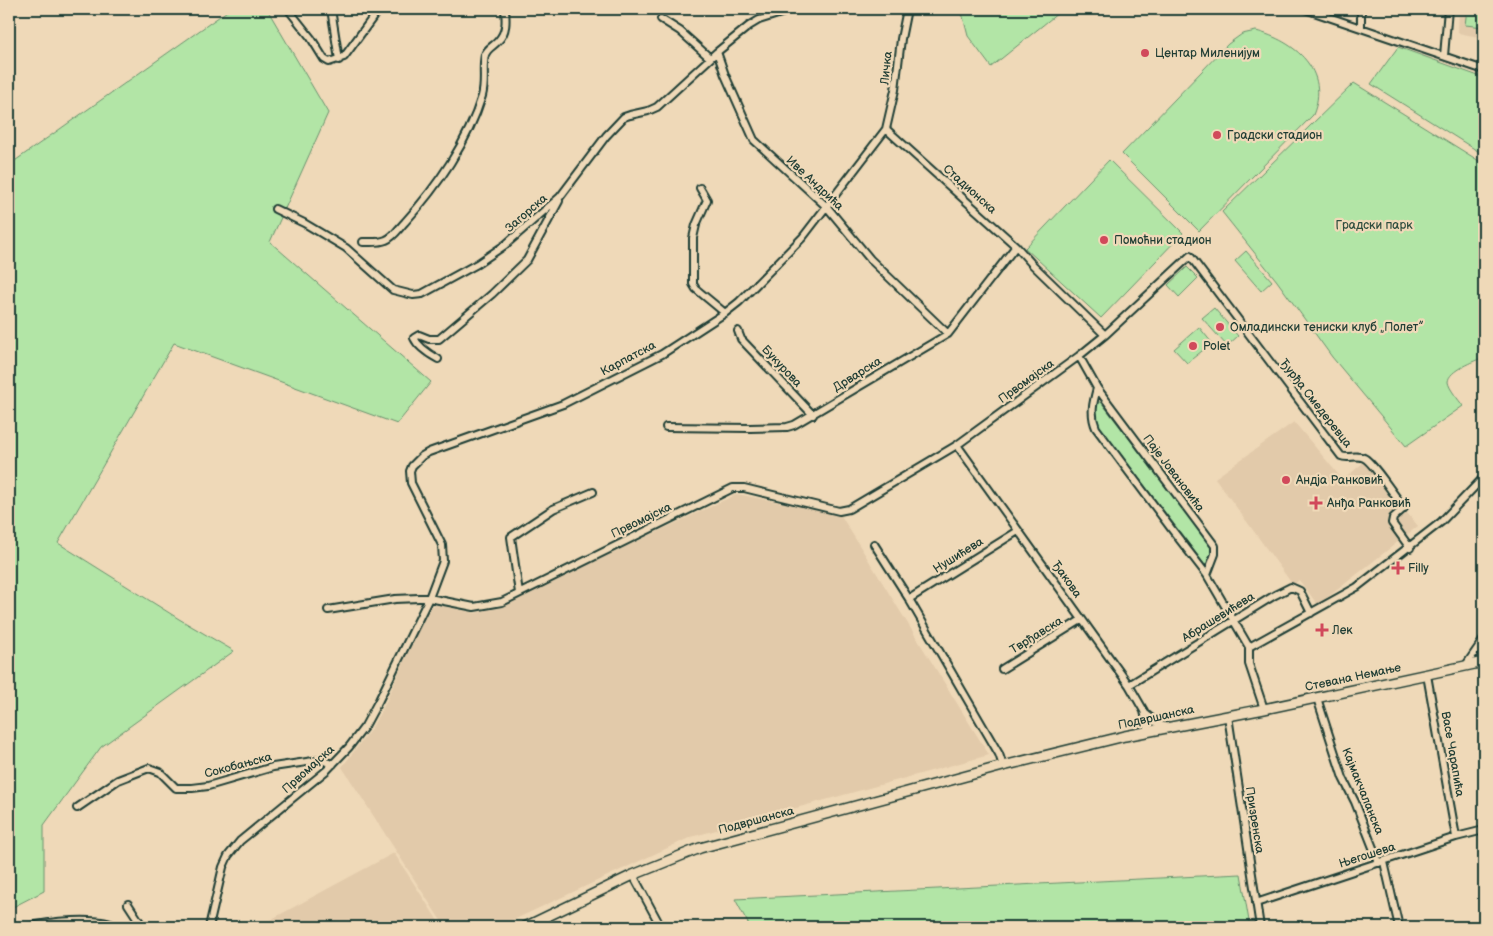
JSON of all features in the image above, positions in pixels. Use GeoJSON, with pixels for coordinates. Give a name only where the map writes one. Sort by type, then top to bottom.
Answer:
{"type":"FeatureCollection","features":[{"type":"Feature","properties":{"kind":"street"},"geometry":{"type":"LineString","coordinates":[[288,9],[311,38],[324,59],[329,62],[339,60],[348,54],[379,9]]}},
{"type":"Feature","properties":{"kind":"street"},"geometry":{"type":"LineString","coordinates":[[330,9],[339,60]]}},
{"type":"Feature","properties":{"kind":"street"},"geometry":{"type":"LineString","coordinates":[[363,242],[381,241],[392,236],[421,204],[457,151],[482,98],[486,54],[488,49],[499,40],[504,30],[506,25],[505,9]]}},
{"type":"Feature","properties":{"kind":"street","name":"Загорска"},"geometry":{"type":"LineString","coordinates":[[274,209],[304,223],[346,248],[393,290],[413,295],[429,291],[491,256],[533,223],[560,197],[606,136],[624,118],[657,107],[710,58],[749,26],[759,20],[794,9]]}},
{"type":"Feature","properties":{"kind":"street","name":"Личка"},"geometry":{"type":"LineString","coordinates":[[886,129],[895,90],[900,39],[907,9]]}},
{"type":"Feature","properties":{"kind":"street"},"geometry":{"type":"LineString","coordinates":[[1305,9],[1484,70]]}},
{"type":"Feature","properties":{"kind":"street"},"geometry":{"type":"LineString","coordinates":[[1361,9],[1361,27]]}},
{"type":"Feature","properties":{"kind":"street"},"geometry":{"type":"LineString","coordinates":[[1444,56],[1448,9]]}},
{"type":"Feature","properties":{"kind":"street"},"geometry":{"type":"LineString","coordinates":[[661,19],[680,31],[710,58]]}},
{"type":"Feature","properties":{"kind":"street","name":"Иве Андрића"},"geometry":{"type":"LineString","coordinates":[[717,52],[725,75],[754,140],[828,207],[870,259],[948,334]]}},
{"type":"Feature","properties":{"kind":"street"},"geometry":{"type":"LineString","coordinates":[[828,207],[886,129]]}},
{"type":"Feature","properties":{"kind":"street","name":"Стадионска"},"geometry":{"type":"LineString","coordinates":[[886,129],[1016,246],[1105,335]]}},
{"type":"Feature","properties":{"kind":"street"},"geometry":{"type":"LineString","coordinates":[[700,188],[707,200],[696,225],[693,238],[693,284],[696,289],[726,314]]}},
{"type":"Feature","properties":{"kind":"street"},"geometry":{"type":"LineString","coordinates":[[438,359],[416,342],[414,338],[420,335],[429,339],[439,339],[492,294],[527,260],[560,197]]}},
{"type":"Feature","properties":{"kind":"street","name":"Карпатска"},"geometry":{"type":"LineString","coordinates":[[428,598],[442,561],[443,551],[438,536],[414,491],[411,476],[412,466],[422,456],[460,440],[563,404],[662,354],[726,314],[786,256],[828,207]]}},
{"type":"Feature","properties":{"kind":"street","name":"Дрварска"},"geometry":{"type":"LineString","coordinates":[[666,427],[788,427],[813,415],[888,368],[934,344],[948,334],[1016,246]]}},
{"type":"Feature","properties":{"kind":"street","name":"Првомајска"},"geometry":{"type":"LineString","coordinates":[[209,927],[223,867],[228,856],[240,842],[332,764],[365,726],[428,598],[466,606],[482,607],[502,602],[733,488],[744,488],[843,511],[849,509],[957,445],[1079,356],[1105,335],[1190,256]]}},
{"type":"Feature","properties":{"kind":"street","name":"Ђурђа Смедеревца"},"geometry":{"type":"LineString","coordinates":[[1190,256],[1340,456],[1364,458],[1404,508],[1393,518],[1392,523],[1410,548]]}},
{"type":"Feature","properties":{"kind":"street","name":"Букурова"},"geometry":{"type":"LineString","coordinates":[[738,330],[741,339],[813,415]]}},
{"type":"Feature","properties":{"kind":"street","name":"Паје Јовановића"},"geometry":{"type":"LineString","coordinates":[[1079,356],[1097,388],[1214,546],[1215,554],[1207,575]]}},
{"type":"Feature","properties":{"kind":"street"},"geometry":{"type":"LineString","coordinates":[[1097,388],[1092,407],[1096,428],[1207,575],[1249,647],[1250,664],[1264,709]]}},
{"type":"Feature","properties":{"kind":"street","name":"Ђакова"},"geometry":{"type":"LineString","coordinates":[[957,445],[1129,685],[1144,711],[1149,732]]}},
{"type":"Feature","properties":{"kind":"street"},"geometry":{"type":"LineString","coordinates":[[1249,647],[1357,587],[1410,548],[1441,522],[1484,477]]}},
{"type":"Feature","properties":{"kind":"street"},"geometry":{"type":"LineString","coordinates":[[519,593],[511,537],[553,509],[594,492]]}},
{"type":"Feature","properties":{"kind":"street","name":"Нушићева"},"geometry":{"type":"LineString","coordinates":[[909,599],[1018,531]]}},
{"type":"Feature","properties":{"kind":"street"},"geometry":{"type":"LineString","coordinates":[[874,544],[909,599],[999,754],[1003,766]]}},
{"type":"Feature","properties":{"kind":"street","name":"Абрашевићева"},"geometry":{"type":"LineString","coordinates":[[1129,685],[1291,587],[1300,591],[1311,613]]}},
{"type":"Feature","properties":{"kind":"street"},"geometry":{"type":"LineString","coordinates":[[328,610],[395,599],[428,598]]}},
{"type":"Feature","properties":{"kind":"street","name":"Тврђавска"},"geometry":{"type":"LineString","coordinates":[[1002,669],[1081,620]]}},
{"type":"Feature","properties":{"kind":"street"},"geometry":{"type":"LineString","coordinates":[[1466,665],[1484,639]]}},
{"type":"Feature","properties":{"kind":"street","name":"Стевана Немање"},"geometry":{"type":"LineString","coordinates":[[1228,716],[1484,662]]}},
{"type":"Feature","properties":{"kind":"street","name":"Васе Чарапића"},"geometry":{"type":"LineString","coordinates":[[1427,675],[1456,837]]}},
{"type":"Feature","properties":{"kind":"street","name":"Кајмакчаланска"},"geometry":{"type":"LineString","coordinates":[[1317,698],[1343,778],[1382,862],[1399,927]]}},
{"type":"Feature","properties":{"kind":"street"},"geometry":{"type":"LineString","coordinates":[[1144,711],[1158,724],[1170,727]]}},
{"type":"Feature","properties":{"kind":"street","name":"Подвршанска"},"geometry":{"type":"LineString","coordinates":[[526,927],[633,875],[700,848],[1003,766],[1170,727],[1228,716]]}},
{"type":"Feature","properties":{"kind":"street","name":"Призренска"},"geometry":{"type":"LineString","coordinates":[[1228,716],[1260,927]]}},
{"type":"Feature","properties":{"kind":"street","name":"Сокобањска"},"geometry":{"type":"LineString","coordinates":[[77,808],[118,780],[149,768],[160,772],[176,788],[192,788],[208,786],[282,765],[320,760],[332,764]]}},
{"type":"Feature","properties":{"kind":"street","name":"Његошева"},"geometry":{"type":"LineString","coordinates":[[1256,903],[1456,837],[1484,830]]}},
{"type":"Feature","properties":{"kind":"street"},"geometry":{"type":"LineString","coordinates":[[633,875],[660,927]]}},
{"type":"Feature","properties":{"kind":"street"},"geometry":{"type":"LineString","coordinates":[[128,904],[143,927]]}},
{"type":"Feature","properties":{"kind":"street"},"geometry":{"type":"LineString","coordinates":[[28,927],[87,920],[111,924],[116,927]]}},
{"type":"Feature","properties":{"kind":"shaded area"},"geometry":{"type":"Polygon","coordinates":[[[1459,9],[1484,9],[1484,38],[1458,33],[1459,9]]]}},
{"type":"Feature","properties":{"kind":"shaded area","name":"Анђа Ранковић"},"geometry":{"type":"Polygon","coordinates":[[[1294,422],[1343,480],[1364,462],[1418,526],[1318,605],[1299,580],[1293,585],[1215,478],[1294,422]]]}},
{"type":"Feature","properties":{"kind":"shaded area"},"geometry":{"type":"Polygon","coordinates":[[[737,494],[840,514],[989,755],[691,837],[498,927],[445,927],[342,767],[371,729],[385,704],[428,607],[437,605],[476,613],[501,606],[737,494]]]}},
{"type":"Feature","properties":{"kind":"shaded area"},"geometry":{"type":"Polygon","coordinates":[[[394,853],[442,927],[257,927],[394,853]]]}},
{"type":"Feature","properties":{"kind":"green space"},"geometry":{"type":"Polygon","coordinates":[[[230,9],[267,9],[328,113],[270,242],[431,382],[397,424],[174,343],[58,543],[234,651],[101,747],[44,825],[44,891],[9,909],[9,165],[230,9]]]}},
{"type":"Feature","properties":{"kind":"green space"},"geometry":{"type":"Polygon","coordinates":[[[961,9],[1063,9],[991,67],[968,36],[961,9]]]}},
{"type":"Feature","properties":{"kind":"green space"},"geometry":{"type":"Polygon","coordinates":[[[1467,9],[1484,9],[1484,27],[1465,25],[1467,9]]]}},
{"type":"Feature","properties":{"kind":"green space","name":"Градски стадион"},"geometry":{"type":"Polygon","coordinates":[[[1256,31],[1284,42],[1306,60],[1313,72],[1317,85],[1317,99],[1313,115],[1199,231],[1122,154],[1228,44],[1242,34],[1256,31]]]}},
{"type":"Feature","properties":{"kind":"green space"},"geometry":{"type":"Polygon","coordinates":[[[1398,47],[1484,78],[1484,155],[1371,84],[1398,47]]]}},
{"type":"Feature","properties":{"kind":"green space","name":"Градски парк"},"geometry":{"type":"Polygon","coordinates":[[[1354,83],[1484,164],[1484,357],[1463,366],[1449,378],[1450,388],[1463,406],[1406,446],[1332,357],[1277,281],[1222,212],[1354,83]]]}},
{"type":"Feature","properties":{"kind":"green space","name":"Помоћни стадион"},"geometry":{"type":"Polygon","coordinates":[[[1109,160],[1183,233],[1101,318],[1025,248],[1109,160]]]}},
{"type":"Feature","properties":{"kind":"green space"},"geometry":{"type":"Polygon","coordinates":[[[1246,251],[1272,281],[1261,291],[1235,261],[1246,251]]]}},
{"type":"Feature","properties":{"kind":"green space"},"geometry":{"type":"Polygon","coordinates":[[[1187,267],[1198,278],[1179,297],[1168,285],[1187,267]]]}},
{"type":"Feature","properties":{"kind":"green space","name":"Омладински тениски клуб „Полет”"},"geometry":{"type":"Polygon","coordinates":[[[1214,308],[1238,336],[1227,346],[1202,318],[1214,308]]]}},
{"type":"Feature","properties":{"kind":"green space","name":"Polet"},"geometry":{"type":"Polygon","coordinates":[[[1199,327],[1212,343],[1187,363],[1174,349],[1199,327]]]}},
{"type":"Feature","properties":{"kind":"green space"},"geometry":{"type":"Polygon","coordinates":[[[1101,402],[1210,545],[1211,556],[1205,565],[1098,424],[1095,416],[1096,404],[1101,402]]]}},
{"type":"Feature","properties":{"kind":"green space"},"geometry":{"type":"Polygon","coordinates":[[[1241,874],[1250,927],[750,927],[735,899],[1241,874]]]}},
{"type":"Feature","properties":{"kind":"place","name":"Центар Миленијум"},"geometry":{"type":"Point","coordinates":[1145,53]}},
{"type":"Feature","properties":{"kind":"place","name":"Градски стадион"},"geometry":{"type":"Point","coordinates":[1217,135]}},
{"type":"Feature","properties":{"kind":"place","name":"Помоћни стадион"},"geometry":{"type":"Point","coordinates":[1104,240]}},
{"type":"Feature","properties":{"kind":"place","name":"Омладински тениски клуб „Полет”"},"geometry":{"type":"Point","coordinates":[1220,327]}},
{"type":"Feature","properties":{"kind":"place","name":"Polet"},"geometry":{"type":"Point","coordinates":[1193,346]}},
{"type":"Feature","properties":{"kind":"place","name":"Андја Ранковић"},"geometry":{"type":"Point","coordinates":[1286,480]}},
{"type":"Feature","properties":{"kind":"place","name":"Анђа Ранковић"},"geometry":{"type":"Point","coordinates":[1316,503]}},
{"type":"Feature","properties":{"kind":"place","name":"Filly"},"geometry":{"type":"Point","coordinates":[1398,568]}},
{"type":"Feature","properties":{"kind":"place","name":"Лек"},"geometry":{"type":"Point","coordinates":[1322,630]}}]}
